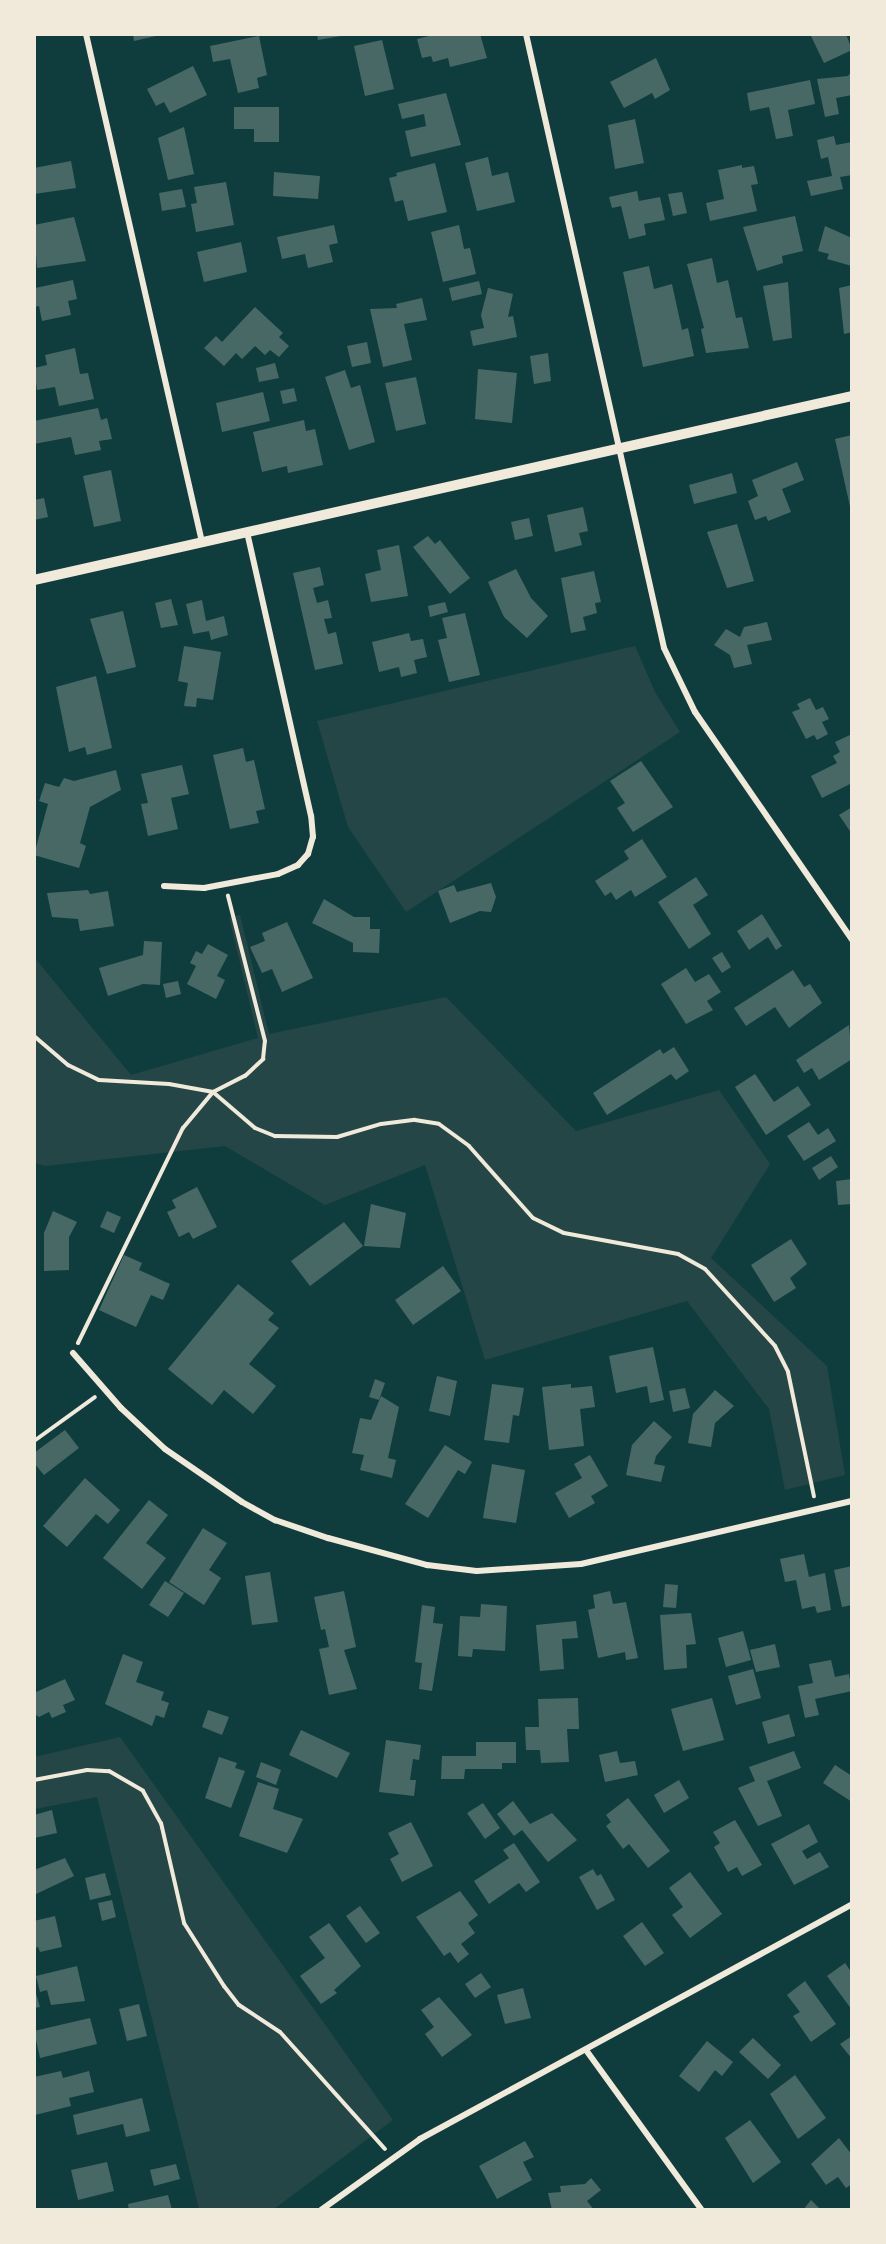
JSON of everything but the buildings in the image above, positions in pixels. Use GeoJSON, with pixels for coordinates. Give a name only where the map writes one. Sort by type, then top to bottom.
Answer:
{"type":"FeatureCollection","features":[{"type":"Feature","properties":{"kind":"street"},"geometry":{"type":"LineString","coordinates":[[86,34],[202,542]]}},
{"type":"Feature","properties":{"kind":"street"},"geometry":{"type":"LineString","coordinates":[[526,34],[656,614],[678,682],[852,940]]}},
{"type":"Feature","properties":{"kind":"street"},"geometry":{"type":"LineString","coordinates":[[34,580],[852,396]]}},
{"type":"Feature","properties":{"kind":"street"},"geometry":{"type":"LineString","coordinates":[[164,886],[204,888],[278,874],[298,865],[308,854],[312,837],[311,816],[247,533]]}},
{"type":"Feature","properties":{"kind":"street"},"geometry":{"type":"LineString","coordinates":[[73,1353],[105,1389],[165,1449],[250,1506],[328,1538],[428,1565],[477,1571],[581,1564],[852,1501]]}},
{"type":"Feature","properties":{"kind":"street"},"geometry":{"type":"LineString","coordinates":[[321,2210],[420,2139],[852,1904]]}},
{"type":"Feature","properties":{"kind":"street"},"geometry":{"type":"LineString","coordinates":[[586,2050],[702,2210]]}},
{"type":"Feature","properties":{"kind":"path"},"geometry":{"type":"LineString","coordinates":[[73,1353],[183,1128],[213,1092],[245,1076],[263,1059],[265,1041],[225,884]]}},
{"type":"Feature","properties":{"kind":"path"},"geometry":{"type":"LineString","coordinates":[[34,1036],[68,1065],[99,1080],[170,1084],[213,1092],[255,1128],[275,1136],[337,1137],[381,1124],[415,1120],[439,1124],[469,1146],[533,1218],[564,1233],[678,1254],[705,1269],[775,1346],[788,1372],[816,1509]]}},
{"type":"Feature","properties":{"kind":"path"},"geometry":{"type":"LineString","coordinates":[[34,1441],[105,1389]]}},
{"type":"Feature","properties":{"kind":"path"},"geometry":{"type":"LineString","coordinates":[[34,1780],[87,1770],[109,1771],[143,1791],[161,1823],[184,1923],[224,1986],[239,2005],[280,2032],[321,2081],[373,2133],[392,2159]]}},
{"type":"Feature","properties":{"kind":"shaded area"},"geometry":{"type":"Polygon","coordinates":[[[635,646],[655,692],[680,732],[406,912],[348,827],[317,721],[635,646]]]}},
{"type":"Feature","properties":{"kind":"shaded area"},"geometry":{"type":"Polygon","coordinates":[[[240,915],[269,1034],[446,997],[576,1131],[719,1090],[770,1164],[711,1258],[827,1366],[845,1475],[785,1490],[769,1409],[687,1301],[485,1360],[425,1165],[325,1205],[225,1146],[45,1166],[35,1163],[34,957],[131,1075],[258,1038],[229,917],[240,915]]]}},
{"type":"Feature","properties":{"kind":"shaded area"},"geometry":{"type":"Polygon","coordinates":[[[120,1737],[393,2120],[274,2209],[199,2209],[97,1797],[35,1809],[34,1757],[120,1737]]]}}]}
